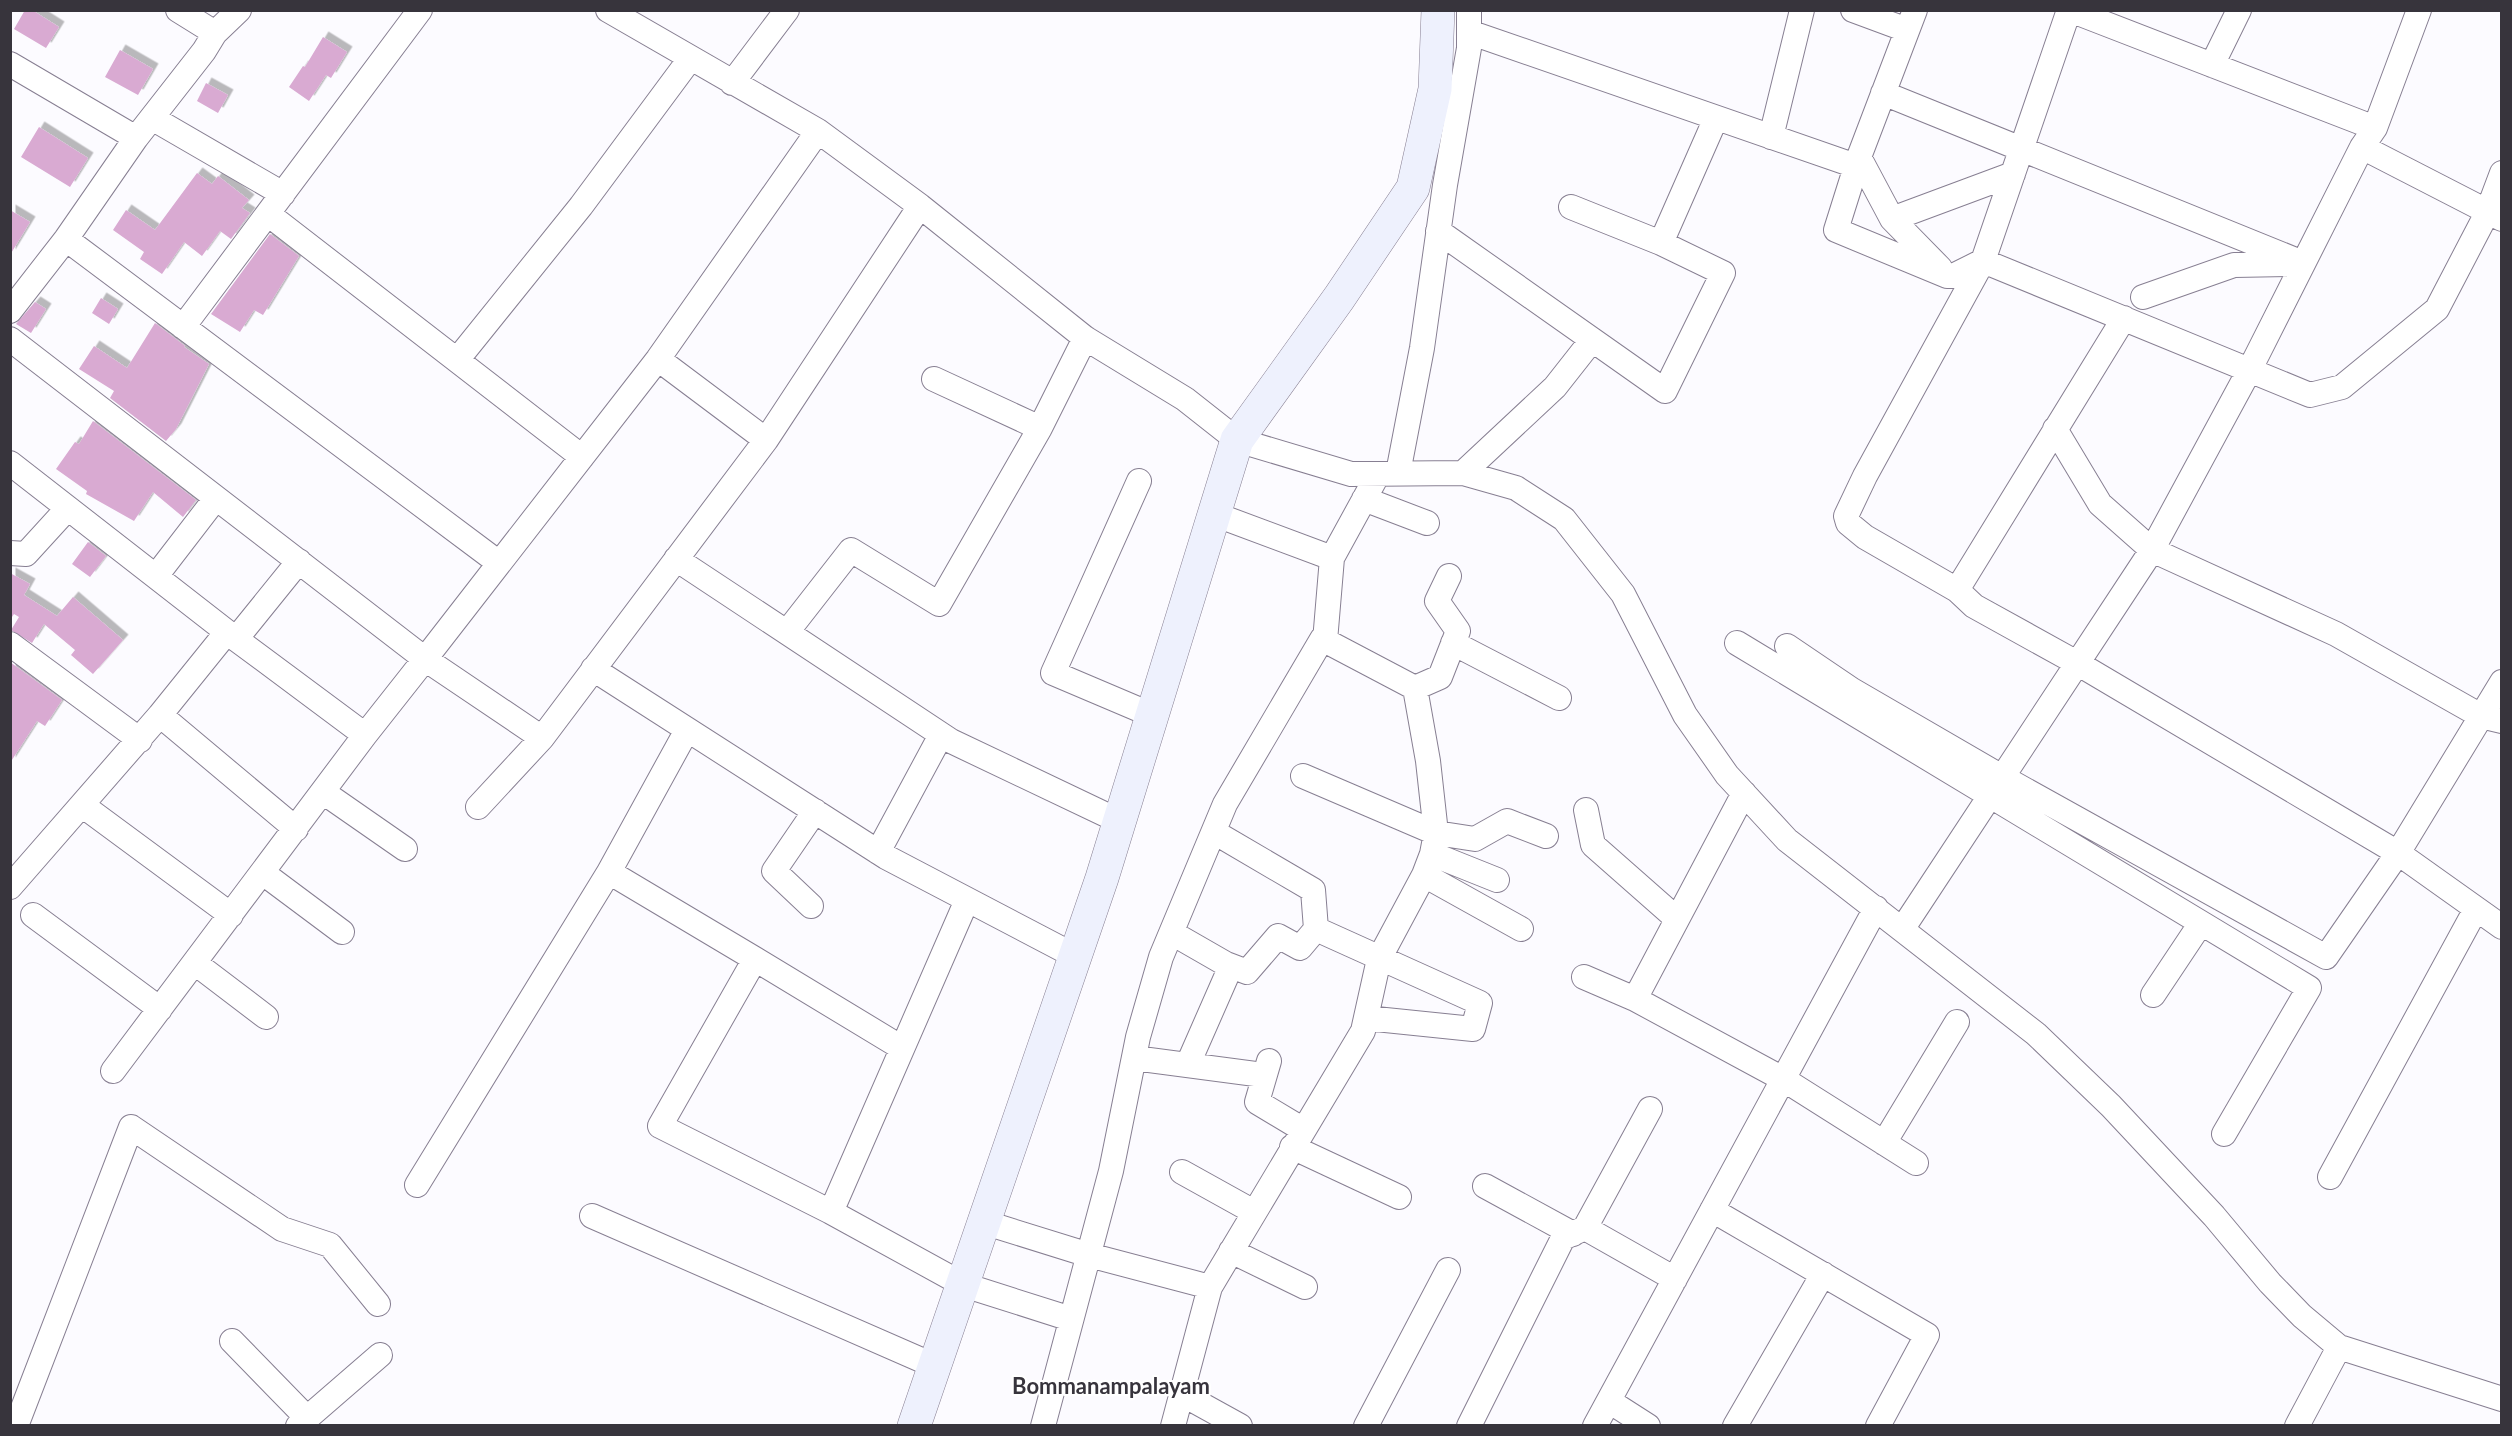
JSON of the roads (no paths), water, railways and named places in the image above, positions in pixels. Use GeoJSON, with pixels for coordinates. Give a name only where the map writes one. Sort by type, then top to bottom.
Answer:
{"type":"FeatureCollection","features":[{"type":"Feature","properties":{"kind":"street"},"geometry":{"type":"LineString","coordinates":[[178,10],[215,33]]}},
{"type":"Feature","properties":{"kind":"street"},"geometry":{"type":"LineString","coordinates":[[10,311],[66,239],[136,138],[204,51],[215,33],[239,10]]}},
{"type":"Feature","properties":{"kind":"street"},"geometry":{"type":"LineString","coordinates":[[183,327],[420,10]]}},
{"type":"Feature","properties":{"kind":"street"},"geometry":{"type":"LineString","coordinates":[[608,10],[818,131],[920,206],[1085,338],[1185,399],[1237,440],[1351,474],[1463,473],[1516,488],[1564,519],[1623,594],[1685,715],[1726,775],[1787,840],[1903,928],[2036,1034],[2103,1098],[2214,1216],[2270,1283],[2302,1316],[2339,1347],[2502,1399]]}},
{"type":"Feature","properties":{"kind":"street"},"geometry":{"type":"LineString","coordinates":[[732,83],[787,10]]}},
{"type":"Feature","properties":{"kind":"street"},"geometry":{"type":"LineString","coordinates":[[914,1425],[964,1286],[983,1222],[1075,957],[1237,440],[1339,298],[1413,188],[1435,89],[1438,10]]}},
{"type":"Feature","properties":{"kind":"street"},"geometry":{"type":"LineString","coordinates":[[1771,137],[1802,10]]}},
{"type":"Feature","properties":{"kind":"street"},"geometry":{"type":"LineString","coordinates":[[1853,10],[1911,20],[1859,157],[1836,230],[1947,276],[1953,276],[1983,261],[2310,395],[2342,387],[2437,309],[2494,216],[2502,173]]}},
{"type":"Feature","properties":{"kind":"street"},"geometry":{"type":"LineString","coordinates":[[2494,216],[2368,137],[2212,65],[2069,10],[1983,261],[1865,476],[1846,516],[1848,523],[1865,537],[1957,590],[1974,606],[2077,663],[2398,853],[2502,927]]}},
{"type":"Feature","properties":{"kind":"street"},"geometry":{"type":"LineString","coordinates":[[2212,65],[2239,10]]}},
{"type":"Feature","properties":{"kind":"street"},"geometry":{"type":"LineString","coordinates":[[1903,928],[2152,550],[2250,369],[2368,137],[2417,11]]}},
{"type":"Feature","properties":{"kind":"street"},"geometry":{"type":"LineString","coordinates":[[1325,641],[1332,558],[1364,499],[1388,473],[1422,348],[1438,231],[1469,48],[1469,21],[1716,118],[1853,165],[1859,157]]}},
{"type":"Feature","properties":{"kind":"street"},"geometry":{"type":"LineString","coordinates":[[457,360],[581,206],[690,59]]}},
{"type":"Feature","properties":{"kind":"street"},"geometry":{"type":"LineString","coordinates":[[10,64],[136,138]]}},
{"type":"Feature","properties":{"kind":"street"},"geometry":{"type":"LineString","coordinates":[[1883,93],[2303,263]]}},
{"type":"Feature","properties":{"kind":"street"},"geometry":{"type":"LineString","coordinates":[[152,118],[283,194]]}},
{"type":"Feature","properties":{"kind":"street"},"geometry":{"type":"LineString","coordinates":[[1661,243],[1716,118]]}},
{"type":"Feature","properties":{"kind":"street"},"geometry":{"type":"LineString","coordinates":[[114,1071],[365,735],[658,359],[818,131]]}},
{"type":"Feature","properties":{"kind":"street"},"geometry":{"type":"LineString","coordinates":[[1859,157],[1892,219],[1947,276]]}},
{"type":"Feature","properties":{"kind":"street"},"geometry":{"type":"LineString","coordinates":[[1892,219],[2013,174]]}},
{"type":"Feature","properties":{"kind":"street"},"geometry":{"type":"LineString","coordinates":[[478,807],[542,738],[766,440],[920,206]]}},
{"type":"Feature","properties":{"kind":"street"},"geometry":{"type":"LineString","coordinates":[[1438,231],[1665,391],[1723,273],[1661,243],[1571,207]]}},
{"type":"Feature","properties":{"kind":"street"},"geometry":{"type":"LineString","coordinates":[[268,213],[582,457]]}},
{"type":"Feature","properties":{"kind":"street"},"geometry":{"type":"LineString","coordinates":[[66,239],[499,563]]}},
{"type":"Feature","properties":{"kind":"street"},"geometry":{"type":"LineString","coordinates":[[2143,297],[2234,265],[2303,263]]}},
{"type":"Feature","properties":{"kind":"street"},"geometry":{"type":"LineString","coordinates":[[1957,590],[2124,318]]}},
{"type":"Feature","properties":{"kind":"street"},"geometry":{"type":"LineString","coordinates":[[787,632],[851,550],[939,604],[1040,428],[1085,338]]}},
{"type":"Feature","properties":{"kind":"street"},"geometry":{"type":"LineString","coordinates":[[10,339],[425,659],[542,738]]}},
{"type":"Feature","properties":{"kind":"street"},"geometry":{"type":"LineString","coordinates":[[1463,473],[1555,387],[1592,339]]}},
{"type":"Feature","properties":{"kind":"street"},"geometry":{"type":"LineString","coordinates":[[658,359],[766,440]]}},
{"type":"Feature","properties":{"kind":"street"},"geometry":{"type":"LineString","coordinates":[[934,379],[1040,428]]}},
{"type":"Feature","properties":{"kind":"street"},"geometry":{"type":"LineString","coordinates":[[2055,429],[2100,504],[2152,550],[2336,634],[2491,718]]}},
{"type":"Feature","properties":{"kind":"street"},"geometry":{"type":"LineString","coordinates":[[10,463],[365,735]]}},
{"type":"Feature","properties":{"kind":"street"},"geometry":{"type":"LineString","coordinates":[[1139,481],[1053,674],[1152,715]]}},
{"type":"Feature","properties":{"kind":"street"},"geometry":{"type":"LineString","coordinates":[[156,576],[216,498]]}},
{"type":"Feature","properties":{"kind":"street"},"geometry":{"type":"LineString","coordinates":[[1364,499],[1427,523]]}},
{"type":"Feature","properties":{"kind":"street"},"geometry":{"type":"LineString","coordinates":[[10,553],[26,554],[68,508]]}},
{"type":"Feature","properties":{"kind":"street"},"geometry":{"type":"LineString","coordinates":[[1214,514],[1332,558]]}},
{"type":"Feature","properties":{"kind":"street"},"geometry":{"type":"LineString","coordinates":[[676,559],[941,735],[1119,821]]}},
{"type":"Feature","properties":{"kind":"street"},"geometry":{"type":"LineString","coordinates":[[10,887],[160,715],[299,561]]}},
{"type":"Feature","properties":{"kind":"street"},"geometry":{"type":"LineString","coordinates":[[1415,688],[1440,676],[1458,631],[1437,601],[1449,576]]}},
{"type":"Feature","properties":{"kind":"street"},"geometry":{"type":"LineString","coordinates":[[1043,1425],[1112,1171],[1134,1058],[1161,957],[1231,794],[1322,639],[1415,688]]}},
{"type":"Feature","properties":{"kind":"street"},"geometry":{"type":"LineString","coordinates":[[1453,643],[1559,698]]}},
{"type":"Feature","properties":{"kind":"street"},"geometry":{"type":"LineString","coordinates":[[1737,643],[1996,786],[2326,957],[2491,718],[2502,682]]}},
{"type":"Feature","properties":{"kind":"street"},"geometry":{"type":"LineString","coordinates":[[10,644],[140,740]]}},
{"type":"Feature","properties":{"kind":"street"},"geometry":{"type":"LineString","coordinates":[[1787,646],[2201,922],[2309,988],[2224,1134]]}},
{"type":"Feature","properties":{"kind":"street"},"geometry":{"type":"LineString","coordinates":[[593,669],[878,852],[1075,957]]}},
{"type":"Feature","properties":{"kind":"street"},"geometry":{"type":"LineString","coordinates":[[1173,1425],[1210,1287],[1363,1031],[1379,959],[1431,854],[1428,761],[1415,688]]}},
{"type":"Feature","properties":{"kind":"street"},"geometry":{"type":"LineString","coordinates":[[160,715],[296,829]]}},
{"type":"Feature","properties":{"kind":"street"},"geometry":{"type":"LineString","coordinates":[[417,1185],[609,872],[687,730]]}},
{"type":"Feature","properties":{"kind":"street"},"geometry":{"type":"LineString","coordinates":[[878,852],[941,735]]}},
{"type":"Feature","properties":{"kind":"street"},"geometry":{"type":"LineString","coordinates":[[1303,776],[1431,854],[1521,929]]}},
{"type":"Feature","properties":{"kind":"street"},"geometry":{"type":"LineString","coordinates":[[323,792],[405,849]]}},
{"type":"Feature","properties":{"kind":"street"},"geometry":{"type":"LineString","coordinates":[[1635,999],[1744,793]]}},
{"type":"Feature","properties":{"kind":"street"},"geometry":{"type":"LineString","coordinates":[[82,805],[231,915]]}},
{"type":"Feature","properties":{"kind":"street"},"geometry":{"type":"LineString","coordinates":[[1586,810],[1593,845],[1677,919]]}},
{"type":"Feature","properties":{"kind":"street"},"geometry":{"type":"LineString","coordinates":[[811,906],[774,871],[814,811]]}},
{"type":"Feature","properties":{"kind":"street"},"geometry":{"type":"LineString","coordinates":[[1431,854],[1475,839],[1507,821],[1546,836]]}},
{"type":"Feature","properties":{"kind":"street"},"geometry":{"type":"LineString","coordinates":[[1172,933],[1231,966],[1247,972],[1278,936],[1300,948],[1316,929],[1314,890],[1214,832]]}},
{"type":"Feature","properties":{"kind":"street"},"geometry":{"type":"LineString","coordinates":[[1431,854],[1497,880]]}},
{"type":"Feature","properties":{"kind":"street"},"geometry":{"type":"LineString","coordinates":[[609,872],[902,1048]]}},
{"type":"Feature","properties":{"kind":"street"},"geometry":{"type":"LineString","coordinates":[[263,873],[342,932]]}},
{"type":"Feature","properties":{"kind":"street"},"geometry":{"type":"LineString","coordinates":[[831,1212],[967,900]]}},
{"type":"Feature","properties":{"kind":"street"},"geometry":{"type":"LineString","coordinates":[[1596,1425],[1876,908]]}},
{"type":"Feature","properties":{"kind":"street"},"geometry":{"type":"LineString","coordinates":[[2330,1177],[2476,909]]}},
{"type":"Feature","properties":{"kind":"street"},"geometry":{"type":"LineString","coordinates":[[33,915],[160,1009]]}},
{"type":"Feature","properties":{"kind":"street"},"geometry":{"type":"LineString","coordinates":[[2153,994],[2201,922]]}},
{"type":"Feature","properties":{"kind":"street"},"geometry":{"type":"LineString","coordinates":[[1316,929],[1480,1003],[1473,1029],[1366,1018]]}},
{"type":"Feature","properties":{"kind":"street"},"geometry":{"type":"LineString","coordinates":[[754,959],[660,1126],[831,1212],[964,1286],[1071,1320]]}},
{"type":"Feature","properties":{"kind":"street"},"geometry":{"type":"LineString","coordinates":[[195,963],[266,1017]]}},
{"type":"Feature","properties":{"kind":"street"},"geometry":{"type":"LineString","coordinates":[[1188,1064],[1231,966]]}},
{"type":"Feature","properties":{"kind":"street"},"geometry":{"type":"LineString","coordinates":[[1584,977],[1635,999],[1783,1079],[1916,1163]]}},
{"type":"Feature","properties":{"kind":"street"},"geometry":{"type":"LineString","coordinates":[[1884,1143],[1957,1022]]}},
{"type":"Feature","properties":{"kind":"street"},"geometry":{"type":"LineString","coordinates":[[1134,1058],[1188,1064],[1266,1068],[1257,1102],[1297,1138],[1399,1197]]}},
{"type":"Feature","properties":{"kind":"street"},"geometry":{"type":"LineString","coordinates":[[1469,1425],[1563,1238],[1579,1231],[1650,1109]]}},
{"type":"Feature","properties":{"kind":"street"},"geometry":{"type":"LineString","coordinates":[[16,1425],[131,1126],[282,1229],[330,1245],[378,1304]]}},
{"type":"Feature","properties":{"kind":"street"},"geometry":{"type":"LineString","coordinates":[[1182,1172],[1254,1212]]}},
{"type":"Feature","properties":{"kind":"street"},"geometry":{"type":"LineString","coordinates":[[1485,1186],[1675,1279]]}},
{"type":"Feature","properties":{"kind":"street"},"geometry":{"type":"LineString","coordinates":[[1712,1209],[1927,1335],[1878,1425]]}},
{"type":"Feature","properties":{"kind":"street"},"geometry":{"type":"LineString","coordinates":[[592,1216],[935,1366]]}},
{"type":"Feature","properties":{"kind":"street"},"geometry":{"type":"LineString","coordinates":[[983,1222],[1089,1255],[1210,1287]]}},
{"type":"Feature","properties":{"kind":"street"},"geometry":{"type":"LineString","coordinates":[[1231,1251],[1305,1287]]}},
{"type":"Feature","properties":{"kind":"street"},"geometry":{"type":"LineString","coordinates":[[1366,1425],[1448,1270]]}},
{"type":"Feature","properties":{"kind":"street"},"geometry":{"type":"LineString","coordinates":[[1735,1425],[1823,1274]]}},
{"type":"Feature","properties":{"kind":"street"},"geometry":{"type":"LineString","coordinates":[[232,1341],[302,1422],[380,1355]]}},
{"type":"Feature","properties":{"kind":"street"},"geometry":{"type":"LineString","coordinates":[[2297,1425],[2339,1347]]}},
{"type":"Feature","properties":{"kind":"street"},"geometry":{"type":"LineString","coordinates":[[1182,1394],[1240,1425]]}},
{"type":"Feature","properties":{"kind":"street"},"geometry":{"type":"LineString","coordinates":[[1609,1401],[1648,1425]]}},
{"type":"Feature","properties":{"kind":"district","name":"Bommanampalayam"},"geometry":{"type":"Point","coordinates":[1111,1386]}}]}
